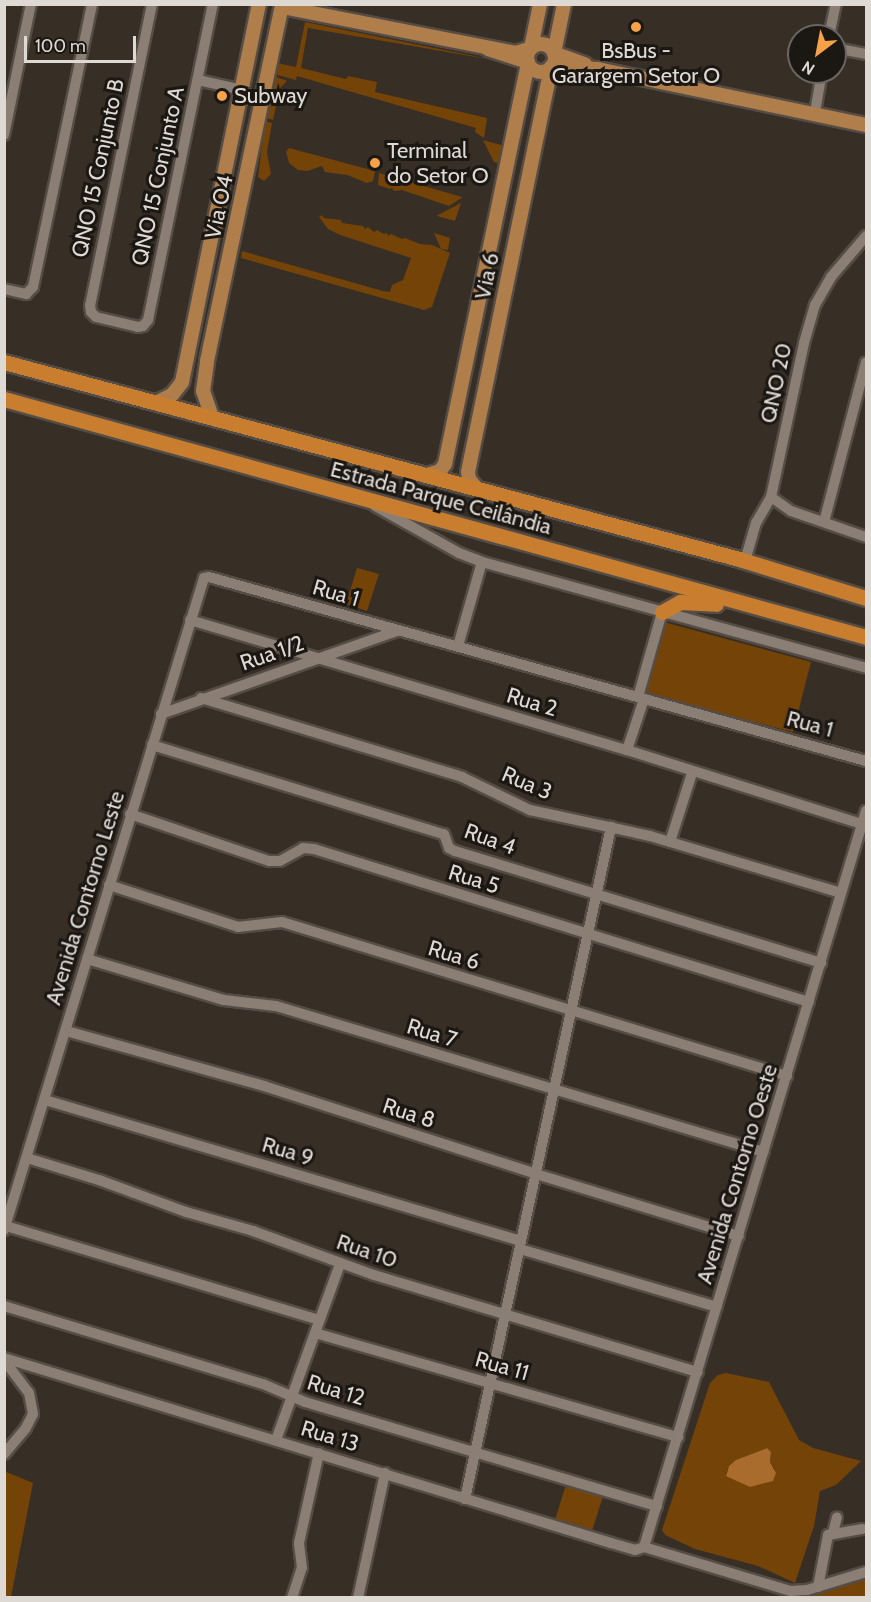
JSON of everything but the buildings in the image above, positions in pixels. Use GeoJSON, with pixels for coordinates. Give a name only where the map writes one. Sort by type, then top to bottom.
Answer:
{"type":"FeatureCollection","features":[{"type":"Feature","properties":{"kind":"highway","name":"Estrada Parque Ceilândia"},"geometry":{"type":"LineString","coordinates":[[4,362],[745,561],[867,598]]}},
{"type":"Feature","properties":{"kind":"highway","name":"Estrada Parque Ceilândia"},"geometry":{"type":"LineString","coordinates":[[4,399],[867,637]]}},
{"type":"Feature","properties":{"kind":"highway"},"geometry":{"type":"LineString","coordinates":[[662,612],[680,602],[757,608]]}},
{"type":"Feature","properties":{"kind":"main road"},"geometry":{"type":"LineString","coordinates":[[531,48],[540,4]]}},
{"type":"Feature","properties":{"kind":"main road","name":"Via 6"},"geometry":{"type":"LineString","coordinates":[[477,489],[469,479],[468,472],[564,4]]}},
{"type":"Feature","properties":{"kind":"main road","name":"Via O4"},"geometry":{"type":"LineString","coordinates":[[156,403],[172,395],[182,382],[259,5]]}},
{"type":"Feature","properties":{"kind":"main road"},"geometry":{"type":"LineString","coordinates":[[282,6],[488,50],[528,62],[538,71],[553,60],[815,112],[867,125]]}},
{"type":"Feature","properties":{"kind":"main road","name":"Via O4"},"geometry":{"type":"LineString","coordinates":[[212,417],[202,391],[282,6]]}},
{"type":"Feature","properties":{"kind":"main road"},"geometry":{"type":"LineString","coordinates":[[488,50],[516,53],[545,44],[553,60]]}},
{"type":"Feature","properties":{"kind":"main road","name":"Via 6"},"geometry":{"type":"LineString","coordinates":[[427,476],[440,471],[445,464],[531,48]]}},
{"type":"Feature","properties":{"kind":"main road"},"geometry":{"type":"LineString","coordinates":[[246,73],[255,70],[267,80]]}},
{"type":"Feature","properties":{"kind":"main road"},"geometry":{"type":"LineString","coordinates":[[214,224],[218,249],[230,259]]}},
{"type":"Feature","properties":{"kind":"main road"},"geometry":{"type":"LineString","coordinates":[[494,228],[494,254],[483,309],[487,316],[492,318],[501,313]]}},
{"type":"Feature","properties":{"kind":"main road"},"geometry":{"type":"LineString","coordinates":[[203,280],[213,274],[218,274],[225,282]]}},
{"type":"Feature","properties":{"kind":"street"},"geometry":{"type":"LineString","coordinates":[[4,135],[31,4]]}},
{"type":"Feature","properties":{"kind":"street"},"geometry":{"type":"LineString","coordinates":[[4,289],[26,294],[33,287],[92,4]]}},
{"type":"Feature","properties":{"kind":"street","name":"QNO 15 Conjunto B"},"geometry":{"type":"LineString","coordinates":[[148,320],[143,326],[138,327],[96,317],[91,312],[90,305],[152,4]]}},
{"type":"Feature","properties":{"kind":"street","name":"QNO 15 Conjunto A"},"geometry":{"type":"LineString","coordinates":[[148,320],[213,4]]}},
{"type":"Feature","properties":{"kind":"street"},"geometry":{"type":"LineString","coordinates":[[832,24],[836,4]]}},
{"type":"Feature","properties":{"kind":"street"},"geometry":{"type":"LineString","coordinates":[[847,50],[867,54]]}},
{"type":"Feature","properties":{"kind":"street"},"geometry":{"type":"LineString","coordinates":[[198,80],[242,90]]}},
{"type":"Feature","properties":{"kind":"street"},"geometry":{"type":"LineString","coordinates":[[815,112],[820,84]]}},
{"type":"Feature","properties":{"kind":"street","name":"QNO 20"},"geometry":{"type":"LineString","coordinates":[[745,561],[756,523],[771,497],[804,343],[815,305],[831,277],[867,236]]}},
{"type":"Feature","properties":{"kind":"street"},"geometry":{"type":"LineString","coordinates":[[824,522],[861,411],[867,362]]}},
{"type":"Feature","properties":{"kind":"street"},"geometry":{"type":"LineString","coordinates":[[771,497],[791,511],[867,537]]}},
{"type":"Feature","properties":{"kind":"street"},"geometry":{"type":"LineString","coordinates":[[364,500],[459,554],[482,562],[867,668]]}},
{"type":"Feature","properties":{"kind":"street"},"geometry":{"type":"LineString","coordinates":[[458,646],[482,562]]}},
{"type":"Feature","properties":{"kind":"street","name":"Rua 1"},"geometry":{"type":"LineString","coordinates":[[204,578],[208,577],[458,646],[867,761]]}},
{"type":"Feature","properties":{"kind":"street","name":"Avenida Contorno Leste"},"geometry":{"type":"LineString","coordinates":[[5,1228],[10,1192],[27,1158],[130,814],[204,578]]}},
{"type":"Feature","properties":{"kind":"street"},"geometry":{"type":"LineString","coordinates":[[627,750],[662,612]]}},
{"type":"Feature","properties":{"kind":"street","name":"Rua 2"},"geometry":{"type":"LineString","coordinates":[[190,620],[627,750],[692,773],[862,825]]}},
{"type":"Feature","properties":{"kind":"street","name":"Rua 1/2"},"geometry":{"type":"LineString","coordinates":[[161,714],[397,630]]}},
{"type":"Feature","properties":{"kind":"street","name":"Rua 3"},"geometry":{"type":"LineString","coordinates":[[201,698],[462,777],[530,810],[670,842],[841,893]]}},
{"type":"Feature","properties":{"kind":"street","name":"Rua 4"},"geometry":{"type":"LineString","coordinates":[[152,745],[444,834],[449,848],[455,851],[820,963]]}},
{"type":"Feature","properties":{"kind":"street"},"geometry":{"type":"LineString","coordinates":[[670,842],[692,773]]}},
{"type":"Feature","properties":{"kind":"street","name":"Avenida Contorno Oeste"},"geometry":{"type":"LineString","coordinates":[[644,1547],[867,811]]}},
{"type":"Feature","properties":{"kind":"street","name":"Rua 5"},"geometry":{"type":"LineString","coordinates":[[130,814],[269,861],[280,861],[303,848],[314,849],[809,1002]]}},
{"type":"Feature","properties":{"kind":"street"},"geometry":{"type":"LineString","coordinates":[[465,1498],[556,1090],[611,827]]}},
{"type":"Feature","properties":{"kind":"street","name":"Rua 6"},"geometry":{"type":"LineString","coordinates":[[109,885],[238,927],[282,922],[787,1076]]}},
{"type":"Feature","properties":{"kind":"street","name":"Rua 7"},"geometry":{"type":"LineString","coordinates":[[87,959],[224,1000],[276,1006],[764,1152]]}},
{"type":"Feature","properties":{"kind":"street","name":"Rua 8"},"geometry":{"type":"LineString","coordinates":[[66,1031],[264,1086],[536,1174],[739,1236]]}},
{"type":"Feature","properties":{"kind":"street","name":"Rua 9"},"geometry":{"type":"LineString","coordinates":[[45,1100],[717,1306]]}},
{"type":"Feature","properties":{"kind":"street","name":"Rua 10"},"geometry":{"type":"LineString","coordinates":[[27,1158],[99,1180],[167,1206],[253,1231],[340,1264],[698,1372]]}},
{"type":"Feature","properties":{"kind":"street"},"geometry":{"type":"LineString","coordinates":[[5,1228],[319,1320]]}},
{"type":"Feature","properties":{"kind":"street"},"geometry":{"type":"LineString","coordinates":[[276,1440],[340,1264]]}},
{"type":"Feature","properties":{"kind":"street","name":"Rua 12"},"geometry":{"type":"LineString","coordinates":[[4,1306],[263,1384],[291,1396],[657,1506]]}},
{"type":"Feature","properties":{"kind":"street","name":"Rua 11"},"geometry":{"type":"LineString","coordinates":[[315,1333],[678,1437]]}},
{"type":"Feature","properties":{"kind":"street"},"geometry":{"type":"LineString","coordinates":[[4,1359],[29,1393],[33,1414],[26,1428],[4,1454]]}},
{"type":"Feature","properties":{"kind":"street","name":"Rua 13"},"geometry":{"type":"LineString","coordinates":[[4,1359],[635,1550],[644,1547],[794,1594]]}},
{"type":"Feature","properties":{"kind":"street"},"geometry":{"type":"LineString","coordinates":[[292,1598],[302,1568],[299,1543],[319,1453]]}},
{"type":"Feature","properties":{"kind":"street"},"geometry":{"type":"LineString","coordinates":[[358,1598],[385,1473]]}},
{"type":"Feature","properties":{"kind":"street"},"geometry":{"type":"LineString","coordinates":[[833,1533],[837,1517]]}},
{"type":"Feature","properties":{"kind":"street"},"geometry":{"type":"LineString","coordinates":[[818,1587],[828,1535],[862,1529]]}},
{"type":"Feature","properties":{"kind":"street"},"geometry":{"type":"LineString","coordinates":[[794,1594],[867,1572]]}},
{"type":"Feature","properties":{"kind":"shaded area"},"geometry":{"type":"Polygon","coordinates":[[[305,22],[499,61],[308,28],[301,68],[346,79],[348,76],[377,82],[375,92],[487,118],[484,138],[475,132],[476,128],[297,76],[296,80],[274,74],[277,63],[296,67],[305,22]]]}},
{"type":"Feature","properties":{"kind":"shaded area"},"geometry":{"type":"Polygon","coordinates":[[[274,76],[287,81],[280,88],[273,120],[266,118],[274,76]]]}},
{"type":"Feature","properties":{"kind":"shaded area"},"geometry":{"type":"Polygon","coordinates":[[[265,121],[272,123],[267,152],[271,174],[264,181],[258,177],[265,121]]]}},
{"type":"Feature","properties":{"kind":"shaded area"},"geometry":{"type":"Polygon","coordinates":[[[483,140],[505,146],[501,164],[494,162],[483,140]]]}},
{"type":"Feature","properties":{"kind":"shaded area"},"geometry":{"type":"Polygon","coordinates":[[[289,148],[375,171],[373,181],[367,183],[347,175],[325,172],[322,166],[307,171],[298,170],[289,163],[286,152],[289,148]]]}},
{"type":"Feature","properties":{"kind":"shaded area"},"geometry":{"type":"Polygon","coordinates":[[[379,173],[463,197],[449,206],[402,190],[394,191],[392,188],[378,185],[379,173]]]}},
{"type":"Feature","properties":{"kind":"shaded area"},"geometry":{"type":"Polygon","coordinates":[[[461,203],[455,221],[437,216],[438,215],[461,203]]]}},
{"type":"Feature","properties":{"kind":"shaded area"},"geometry":{"type":"Polygon","coordinates":[[[322,215],[324,218],[341,220],[342,223],[363,226],[365,229],[368,227],[374,232],[377,230],[384,234],[387,233],[388,236],[391,234],[420,244],[432,245],[450,253],[432,307],[424,310],[241,258],[242,251],[390,292],[392,285],[403,280],[411,258],[340,235],[328,229],[319,217],[322,215]]]}},
{"type":"Feature","properties":{"kind":"shaded area"},"geometry":{"type":"Polygon","coordinates":[[[434,233],[450,238],[448,250],[441,249],[434,233]]]}},
{"type":"Feature","properties":{"kind":"shaded area"},"geometry":{"type":"Polygon","coordinates":[[[357,568],[379,574],[367,611],[346,604],[357,568]]]}},
{"type":"Feature","properties":{"kind":"shaded area"},"geometry":{"type":"Polygon","coordinates":[[[660,621],[811,662],[793,732],[646,694],[660,621]]]}},
{"type":"Feature","properties":{"kind":"shaded area"},"geometry":{"type":"Polygon","coordinates":[[[726,1373],[769,1382],[799,1440],[813,1448],[861,1461],[836,1485],[820,1491],[814,1526],[795,1583],[758,1566],[695,1549],[665,1535],[662,1530],[710,1383],[718,1375],[726,1373]],[[767,1448],[739,1459],[729,1466],[726,1474],[775,1470],[770,1462],[771,1452],[767,1448]]]}},
{"type":"Feature","properties":{"kind":"shaded area"},"geometry":{"type":"Polygon","coordinates":[[[767,1448],[771,1452],[770,1462],[776,1473],[773,1481],[750,1487],[726,1476],[729,1466],[736,1460],[767,1448]]]}},
{"type":"Feature","properties":{"kind":"shaded area"},"geometry":{"type":"Polygon","coordinates":[[[4,1471],[33,1483],[11,1597],[5,1597],[4,1471]]]}},
{"type":"Feature","properties":{"kind":"shaded area"},"geometry":{"type":"Polygon","coordinates":[[[567,1481],[604,1493],[592,1531],[555,1520],[567,1481]]]}},
{"type":"Feature","properties":{"kind":"shaded area"},"geometry":{"type":"Polygon","coordinates":[[[866,1572],[866,1597],[797,1597],[791,1591],[866,1572]]]}},
{"type":"Feature","properties":{"kind":"place","name":"BsBus - Garargem Setor O"},"geometry":{"type":"Point","coordinates":[636,27]}},
{"type":"Feature","properties":{"kind":"place","name":"Subway"},"geometry":{"type":"Point","coordinates":[222,96]}},
{"type":"Feature","properties":{"kind":"place","name":"Terminal do Setor O"},"geometry":{"type":"Point","coordinates":[375,163]}}]}
